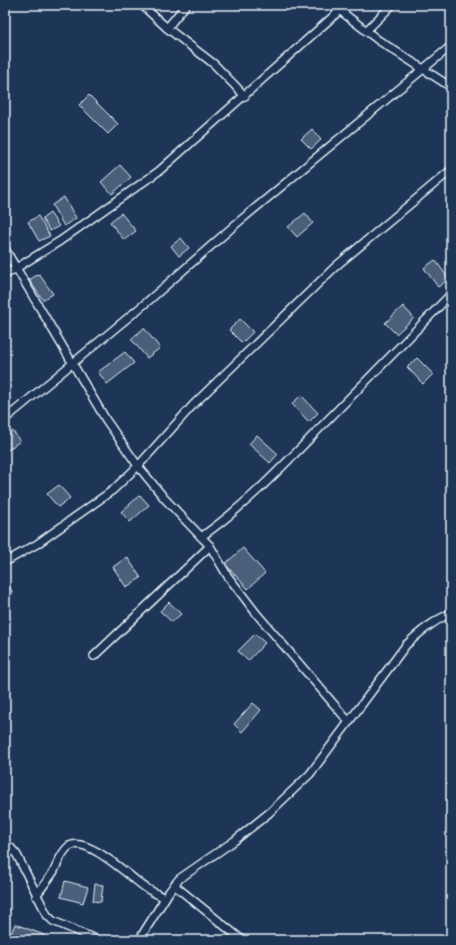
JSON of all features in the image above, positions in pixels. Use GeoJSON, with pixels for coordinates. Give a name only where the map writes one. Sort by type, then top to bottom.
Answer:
{"type":"FeatureCollection","features":[{"type":"Feature","properties":{"kind":"street"},"geometry":{"type":"LineString","coordinates":[[142,5],[167,28],[214,64],[245,96]]}},
{"type":"Feature","properties":{"kind":"street"},"geometry":{"type":"LineString","coordinates":[[167,28],[186,5]]}},
{"type":"Feature","properties":{"kind":"street"},"geometry":{"type":"LineString","coordinates":[[333,5],[366,31],[451,86]]}},
{"type":"Feature","properties":{"kind":"street"},"geometry":{"type":"LineString","coordinates":[[5,275],[120,200],[158,171],[245,96],[346,5]]}},
{"type":"Feature","properties":{"kind":"street"},"geometry":{"type":"LineString","coordinates":[[366,31],[392,5]]}},
{"type":"Feature","properties":{"kind":"street"},"geometry":{"type":"LineString","coordinates":[[5,418],[147,302],[236,224],[451,46]]}},
{"type":"Feature","properties":{"kind":"street"},"geometry":{"type":"LineString","coordinates":[[5,562],[37,544],[80,515],[113,490],[138,466],[193,405],[336,266],[451,170]]}},
{"type":"Feature","properties":{"kind":"street"},"geometry":{"type":"LineString","coordinates":[[5,250],[106,420],[138,466],[165,499],[210,546],[227,575],[256,613],[349,722]]}},
{"type":"Feature","properties":{"kind":"street"},"geometry":{"type":"LineString","coordinates":[[201,538],[244,502],[294,455],[451,294]]}},
{"type":"Feature","properties":{"kind":"street"},"geometry":{"type":"LineString","coordinates":[[94,656],[210,546]]}},
{"type":"Feature","properties":{"kind":"street"},"geometry":{"type":"LineString","coordinates":[[139,940],[165,898],[179,879],[234,841],[289,795],[310,774],[406,646],[426,627],[437,619],[451,613]]}},
{"type":"Feature","properties":{"kind":"street"},"geometry":{"type":"LineString","coordinates":[[36,896],[53,872],[63,853],[69,846],[76,844],[92,849],[126,870],[146,888],[165,898]]}},
{"type":"Feature","properties":{"kind":"street"},"geometry":{"type":"LineString","coordinates":[[5,845],[11,848],[17,855],[36,896],[47,915],[53,921],[98,940]]}},
{"type":"Feature","properties":{"kind":"street"},"geometry":{"type":"LineString","coordinates":[[174,885],[242,940]]}},
{"type":"Feature","properties":{"kind":"building"},"geometry":{"type":"Polygon","coordinates":[[[89,95],[118,124],[108,134],[79,105],[89,95]]]}},
{"type":"Feature","properties":{"kind":"building"},"geometry":{"type":"Polygon","coordinates":[[[312,129],[321,140],[311,149],[301,139],[312,129]]]}},
{"type":"Feature","properties":{"kind":"building"},"geometry":{"type":"Polygon","coordinates":[[[120,165],[131,177],[112,194],[101,182],[120,165]]]}},
{"type":"Feature","properties":{"kind":"building"},"geometry":{"type":"Polygon","coordinates":[[[64,197],[76,218],[64,226],[52,205],[64,197]]]}},
{"type":"Feature","properties":{"kind":"building"},"geometry":{"type":"Polygon","coordinates":[[[50,213],[59,226],[50,231],[42,219],[50,213]]]}},
{"type":"Feature","properties":{"kind":"building"},"geometry":{"type":"Polygon","coordinates":[[[121,213],[136,231],[124,240],[110,222],[121,213]]]}},
{"type":"Feature","properties":{"kind":"building"},"geometry":{"type":"Polygon","coordinates":[[[305,213],[313,223],[297,237],[288,227],[305,213]]]}},
{"type":"Feature","properties":{"kind":"building"},"geometry":{"type":"Polygon","coordinates":[[[38,216],[50,236],[39,241],[28,222],[38,216]]]}},
{"type":"Feature","properties":{"kind":"building"},"geometry":{"type":"Polygon","coordinates":[[[181,238],[189,248],[179,256],[171,246],[181,238]]]}},
{"type":"Feature","properties":{"kind":"building"},"geometry":{"type":"Polygon","coordinates":[[[435,260],[449,279],[438,287],[424,268],[435,260]]]}},
{"type":"Feature","properties":{"kind":"building"},"geometry":{"type":"Polygon","coordinates":[[[39,274],[53,294],[43,300],[29,280],[39,274]]]}},
{"type":"Feature","properties":{"kind":"building"},"geometry":{"type":"Polygon","coordinates":[[[403,306],[414,318],[396,334],[385,323],[403,306]]]}},
{"type":"Feature","properties":{"kind":"building"},"geometry":{"type":"Polygon","coordinates":[[[240,319],[253,332],[242,343],[229,330],[240,319]]]}},
{"type":"Feature","properties":{"kind":"building"},"geometry":{"type":"Polygon","coordinates":[[[144,328],[160,348],[147,358],[131,339],[144,328]]]}},
{"type":"Feature","properties":{"kind":"building"},"geometry":{"type":"Polygon","coordinates":[[[125,352],[134,363],[107,384],[98,372],[125,352]]]}},
{"type":"Feature","properties":{"kind":"building"},"geometry":{"type":"Polygon","coordinates":[[[417,358],[433,374],[423,384],[407,367],[417,358]]]}},
{"type":"Feature","properties":{"kind":"building"},"geometry":{"type":"Polygon","coordinates":[[[301,395],[318,413],[309,422],[292,404],[301,395]]]}},
{"type":"Feature","properties":{"kind":"building"},"geometry":{"type":"Polygon","coordinates":[[[13,431],[20,441],[5,452],[5,437],[13,431]]]}},
{"type":"Feature","properties":{"kind":"building"},"geometry":{"type":"Polygon","coordinates":[[[257,435],[278,454],[270,463],[249,444],[257,435]]]}},
{"type":"Feature","properties":{"kind":"building"},"geometry":{"type":"Polygon","coordinates":[[[59,485],[70,498],[58,507],[47,494],[59,485]]]}},
{"type":"Feature","properties":{"kind":"building"},"geometry":{"type":"Polygon","coordinates":[[[140,495],[149,505],[130,522],[121,512],[140,495]]]}},
{"type":"Feature","properties":{"kind":"building"},"geometry":{"type":"Polygon","coordinates":[[[243,548],[265,573],[248,589],[225,564],[243,548]]]}},
{"type":"Feature","properties":{"kind":"building"},"geometry":{"type":"Polygon","coordinates":[[[127,557],[141,578],[126,587],[113,567],[127,557]]]}},
{"type":"Feature","properties":{"kind":"building"},"geometry":{"type":"Polygon","coordinates":[[[5,579],[13,593],[5,598],[5,579]]]}},
{"type":"Feature","properties":{"kind":"building"},"geometry":{"type":"Polygon","coordinates":[[[169,602],[181,614],[172,622],[160,611],[169,602]]]}},
{"type":"Feature","properties":{"kind":"building"},"geometry":{"type":"Polygon","coordinates":[[[255,634],[265,643],[248,661],[238,651],[255,634]]]}},
{"type":"Feature","properties":{"kind":"building"},"geometry":{"type":"Polygon","coordinates":[[[253,703],[261,710],[242,732],[234,724],[253,703]]]}},
{"type":"Feature","properties":{"kind":"building"},"geometry":{"type":"Polygon","coordinates":[[[65,881],[88,887],[83,903],[61,897],[65,881]]]}},
{"type":"Feature","properties":{"kind":"building"},"geometry":{"type":"Polygon","coordinates":[[[95,884],[103,885],[101,902],[93,901],[95,884]]]}},
{"type":"Feature","properties":{"kind":"building"},"geometry":{"type":"Polygon","coordinates":[[[15,924],[44,935],[42,940],[9,939],[15,924]]]}},
{"type":"Feature","properties":{"kind":"building"},"geometry":{"type":"Polygon","coordinates":[[[180,936],[192,940],[179,940],[180,936]]]}}]}
